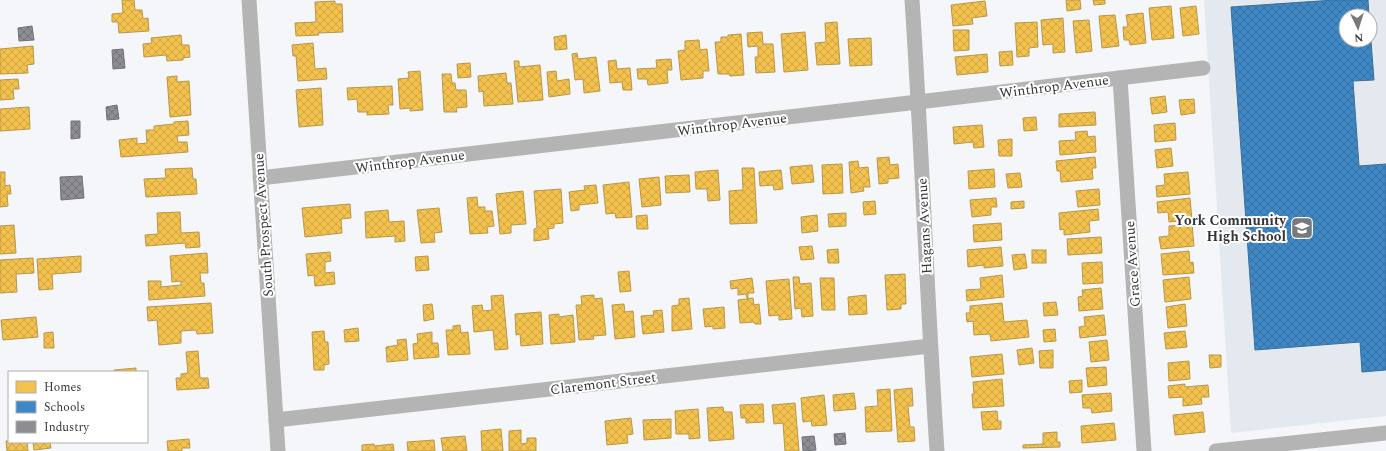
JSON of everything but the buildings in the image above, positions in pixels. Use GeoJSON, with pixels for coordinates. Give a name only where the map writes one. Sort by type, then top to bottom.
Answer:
{"type":"FeatureCollection","features":[{"type":"Feature","properties":{"kind":"street","name":"South Prospect Avenue"},"geometry":{"type":"LineString","coordinates":[[249,0],[278,451]]}},
{"type":"Feature","properties":{"kind":"street","name":"Hagans Avenue"},"geometry":{"type":"LineString","coordinates":[[912,0],[937,451]]}},
{"type":"Feature","properties":{"kind":"street","name":"Winthrop Avenue"},"geometry":{"type":"LineString","coordinates":[[260,178],[1203,68]]}},
{"type":"Feature","properties":{"kind":"street","name":"Grace Avenue"},"geometry":{"type":"LineString","coordinates":[[1120,78],[1144,451]]}},
{"type":"Feature","properties":{"kind":"street","name":"Claremont Street"},"geometry":{"type":"LineString","coordinates":[[276,420],[930,346]]}},
{"type":"Feature","properties":{"kind":"street"},"geometry":{"type":"LineString","coordinates":[[1216,451],[1316,446],[1386,433]]}},
{"type":"Feature","properties":{"kind":"shaded area","name":"York Community High School"},"geometry":{"type":"Polygon","coordinates":[[[1204,0],[1386,0],[1386,416],[1231,433],[1204,0]]]}},
{"type":"Feature","properties":{"kind":"place","name":"York Community High School"},"geometry":{"type":"Point","coordinates":[1302,228]}}]}
